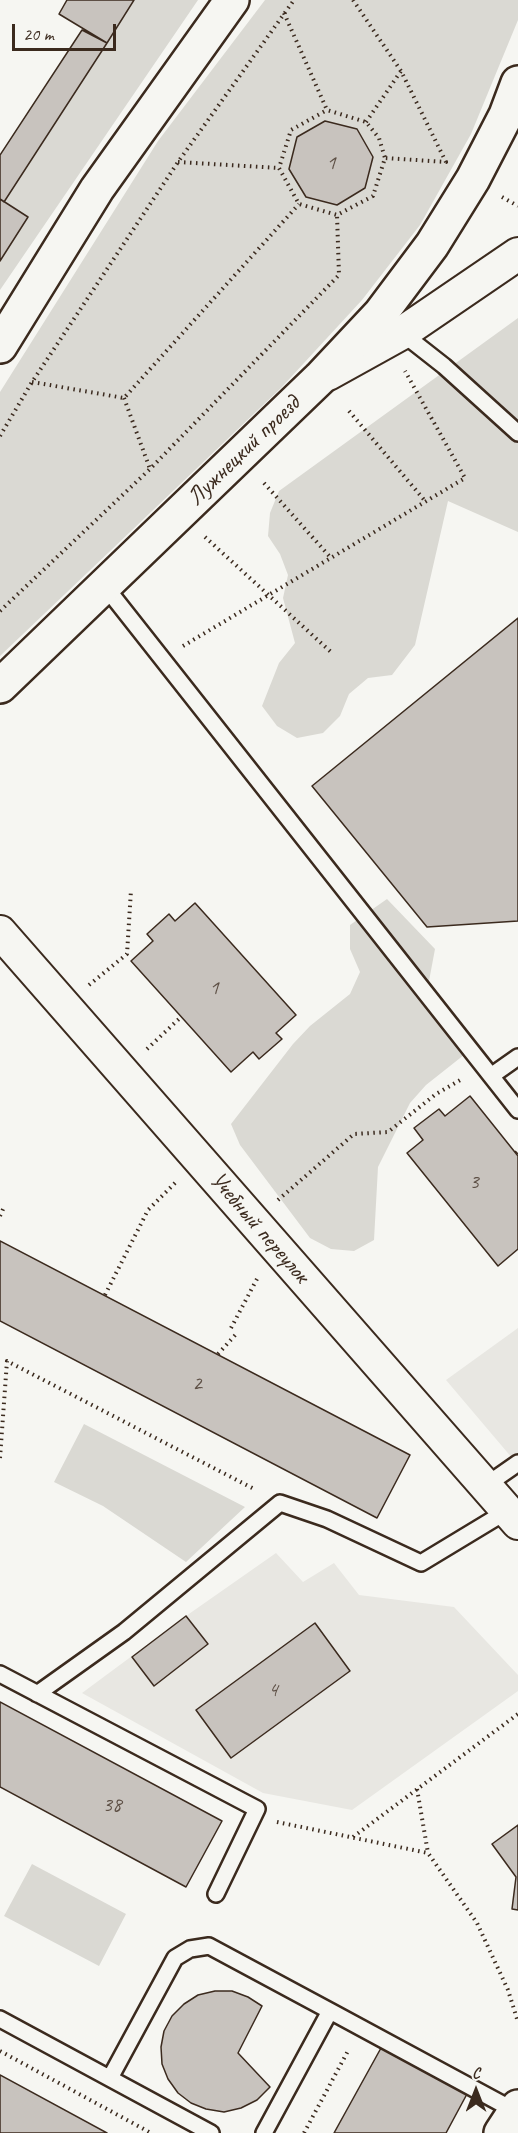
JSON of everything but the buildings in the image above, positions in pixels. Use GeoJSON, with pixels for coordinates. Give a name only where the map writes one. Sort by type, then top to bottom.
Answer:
{"type":"FeatureCollection","features":[{"type":"Feature","properties":{"kind":"main road"},"geometry":{"type":"LineString","coordinates":[[0,346],[97,189],[232,0]]}},
{"type":"Feature","properties":{"kind":"main road"},"geometry":{"type":"LineString","coordinates":[[320,378],[381,313],[432,245],[473,179],[506,115],[518,83]]}},
{"type":"Feature","properties":{"kind":"main road","name":"Лужнецкий проезд"},"geometry":{"type":"LineString","coordinates":[[0,686],[320,378]]}},
{"type":"Feature","properties":{"kind":"street","name":"Лужнецкий проезд"},"geometry":{"type":"LineString","coordinates":[[320,378],[402,333],[518,254]]}},
{"type":"Feature","properties":{"kind":"street","name":"Учебный переулок"},"geometry":{"type":"LineString","coordinates":[[0,932],[512,1517]]}},
{"type":"Feature","properties":{"kind":"lane"},"geometry":{"type":"LineString","coordinates":[[402,333],[444,366],[518,433]]}},
{"type":"Feature","properties":{"kind":"lane"},"geometry":{"type":"LineString","coordinates":[[104,585],[518,1110]]}},
{"type":"Feature","properties":{"kind":"lane"},"geometry":{"type":"LineString","coordinates":[[488,1072],[518,1057]]}},
{"type":"Feature","properties":{"kind":"lane"},"geometry":{"type":"LineString","coordinates":[[485,1486],[518,1463]]}},
{"type":"Feature","properties":{"kind":"lane"},"geometry":{"type":"LineString","coordinates":[[37,1694],[124,1632],[280,1503],[327,1519],[421,1563],[512,1517]]}},
{"type":"Feature","properties":{"kind":"lane"},"geometry":{"type":"LineString","coordinates":[[0,1674],[257,1809],[216,1894]]}},
{"type":"Feature","properties":{"kind":"lane"},"geometry":{"type":"LineString","coordinates":[[110,2078],[175,1958],[190,1949],[209,1946],[361,2027],[512,2120]]}},
{"type":"Feature","properties":{"kind":"lane"},"geometry":{"type":"LineString","coordinates":[[264,2133],[330,2011]]}},
{"type":"Feature","properties":{"kind":"lane"},"geometry":{"type":"LineString","coordinates":[[0,2019],[211,2133]]}},
{"type":"Feature","properties":{"kind":"path"},"geometry":{"type":"LineString","coordinates":[[0,436],[32,382],[178,162],[294,0]]}},
{"type":"Feature","properties":{"kind":"path"},"geometry":{"type":"LineString","coordinates":[[353,0],[401,71],[446,162],[385,158]]}},
{"type":"Feature","properties":{"kind":"path"},"geometry":{"type":"LineString","coordinates":[[284,12],[327,110]]}},
{"type":"Feature","properties":{"kind":"path"},"geometry":{"type":"LineString","coordinates":[[366,122],[401,71]]}},
{"type":"Feature","properties":{"kind":"path"},"geometry":{"type":"LineString","coordinates":[[327,110],[366,122],[379,138],[385,158],[373,196],[337,215],[298,204],[279,168],[291,130],[327,110]]}},
{"type":"Feature","properties":{"kind":"path"},"geometry":{"type":"LineString","coordinates":[[178,162],[279,168]]}},
{"type":"Feature","properties":{"kind":"path"},"geometry":{"type":"LineString","coordinates":[[124,398],[298,204]]}},
{"type":"Feature","properties":{"kind":"path"},"geometry":{"type":"LineString","coordinates":[[0,611],[150,469],[339,275],[337,215]]}},
{"type":"Feature","properties":{"kind":"path"},"geometry":{"type":"LineString","coordinates":[[161,658],[465,478],[405,371]]}},
{"type":"Feature","properties":{"kind":"path"},"geometry":{"type":"LineString","coordinates":[[32,382],[124,398]]}},
{"type":"Feature","properties":{"kind":"path"},"geometry":{"type":"LineString","coordinates":[[124,398],[150,469]]}},
{"type":"Feature","properties":{"kind":"path"},"geometry":{"type":"LineString","coordinates":[[349,411],[426,502]]}},
{"type":"Feature","properties":{"kind":"path"},"geometry":{"type":"LineString","coordinates":[[264,483],[331,558]]}},
{"type":"Feature","properties":{"kind":"path"},"geometry":{"type":"LineString","coordinates":[[205,536],[332,653]]}},
{"type":"Feature","properties":{"kind":"path"},"geometry":{"type":"LineString","coordinates":[[88,985],[127,954],[131,890]]}},
{"type":"Feature","properties":{"kind":"path"},"geometry":{"type":"LineString","coordinates":[[145,1051],[181,1017]]}},
{"type":"Feature","properties":{"kind":"path"},"geometry":{"type":"LineString","coordinates":[[276,1202],[354,1134],[388,1132],[436,1094],[488,1072]]}},
{"type":"Feature","properties":{"kind":"path"},"geometry":{"type":"LineString","coordinates":[[105,1295],[148,1210],[178,1180]]}},
{"type":"Feature","properties":{"kind":"path"},"geometry":{"type":"LineString","coordinates":[[0,1216],[4,1207]]}},
{"type":"Feature","properties":{"kind":"path"},"geometry":{"type":"LineString","coordinates":[[218,1354],[238,1332]]}},
{"type":"Feature","properties":{"kind":"path"},"geometry":{"type":"LineString","coordinates":[[0,1458],[7,1361],[280,1503]]}},
{"type":"Feature","properties":{"kind":"path"},"geometry":{"type":"LineString","coordinates":[[353,1837],[518,1714]]}},
{"type":"Feature","properties":{"kind":"path"},"geometry":{"type":"LineString","coordinates":[[417,1790],[428,1852],[477,1923],[508,1990],[518,2022]]}},
{"type":"Feature","properties":{"kind":"path"},"geometry":{"type":"LineString","coordinates":[[254,1817],[428,1852]]}},
{"type":"Feature","properties":{"kind":"path"},"geometry":{"type":"LineString","coordinates":[[304,2133],[361,2027]]}},
{"type":"Feature","properties":{"kind":"path"},"geometry":{"type":"LineString","coordinates":[[0,2051],[151,2133]]}},
{"type":"Feature","properties":{"kind":"shaded area"},"geometry":{"type":"Polygon","coordinates":[[[134,0],[198,0],[0,290],[0,261],[28,217],[4,202],[134,0]]]}},
{"type":"Feature","properties":{"kind":"shaded area"},"geometry":{"type":"Polygon","coordinates":[[[265,0],[518,0],[518,20],[471,134],[420,225],[362,300],[281,388],[0,656],[0,392],[158,141],[265,0]]]}},
{"type":"Feature","properties":{"kind":"shaded area"},"geometry":{"type":"Polygon","coordinates":[[[518,318],[518,532],[448,501],[415,645],[392,675],[368,678],[349,694],[340,716],[323,733],[297,738],[277,726],[262,706],[279,663],[295,643],[283,598],[288,575],[280,554],[268,536],[270,513],[279,491],[518,318]]]}},
{"type":"Feature","properties":{"kind":"shaded area"},"geometry":{"type":"Polygon","coordinates":[[[387,899],[435,949],[429,981],[474,1047],[426,1085],[410,1103],[378,1167],[374,1240],[354,1251],[331,1249],[310,1238],[240,1145],[231,1124],[293,1044],[310,1026],[350,994],[360,972],[350,949],[350,925],[387,899]]]}},
{"type":"Feature","properties":{"kind":"shaded area"},"geometry":{"type":"Polygon","coordinates":[[[518,1328],[518,1465],[446,1380],[518,1328]]]}},
{"type":"Feature","properties":{"kind":"shaded area"},"geometry":{"type":"Polygon","coordinates":[[[84,1424],[245,1507],[186,1562],[103,1506],[54,1482],[84,1424]]]}},
{"type":"Feature","properties":{"kind":"shaded area"},"geometry":{"type":"Polygon","coordinates":[[[276,1553],[303,1582],[334,1563],[359,1595],[454,1607],[518,1675],[518,1691],[352,1810],[263,1793],[82,1693],[276,1553]]]}},
{"type":"Feature","properties":{"kind":"shaded area"},"geometry":{"type":"Polygon","coordinates":[[[32,1864],[126,1914],[99,1966],[4,1916],[32,1864]]]}}]}
